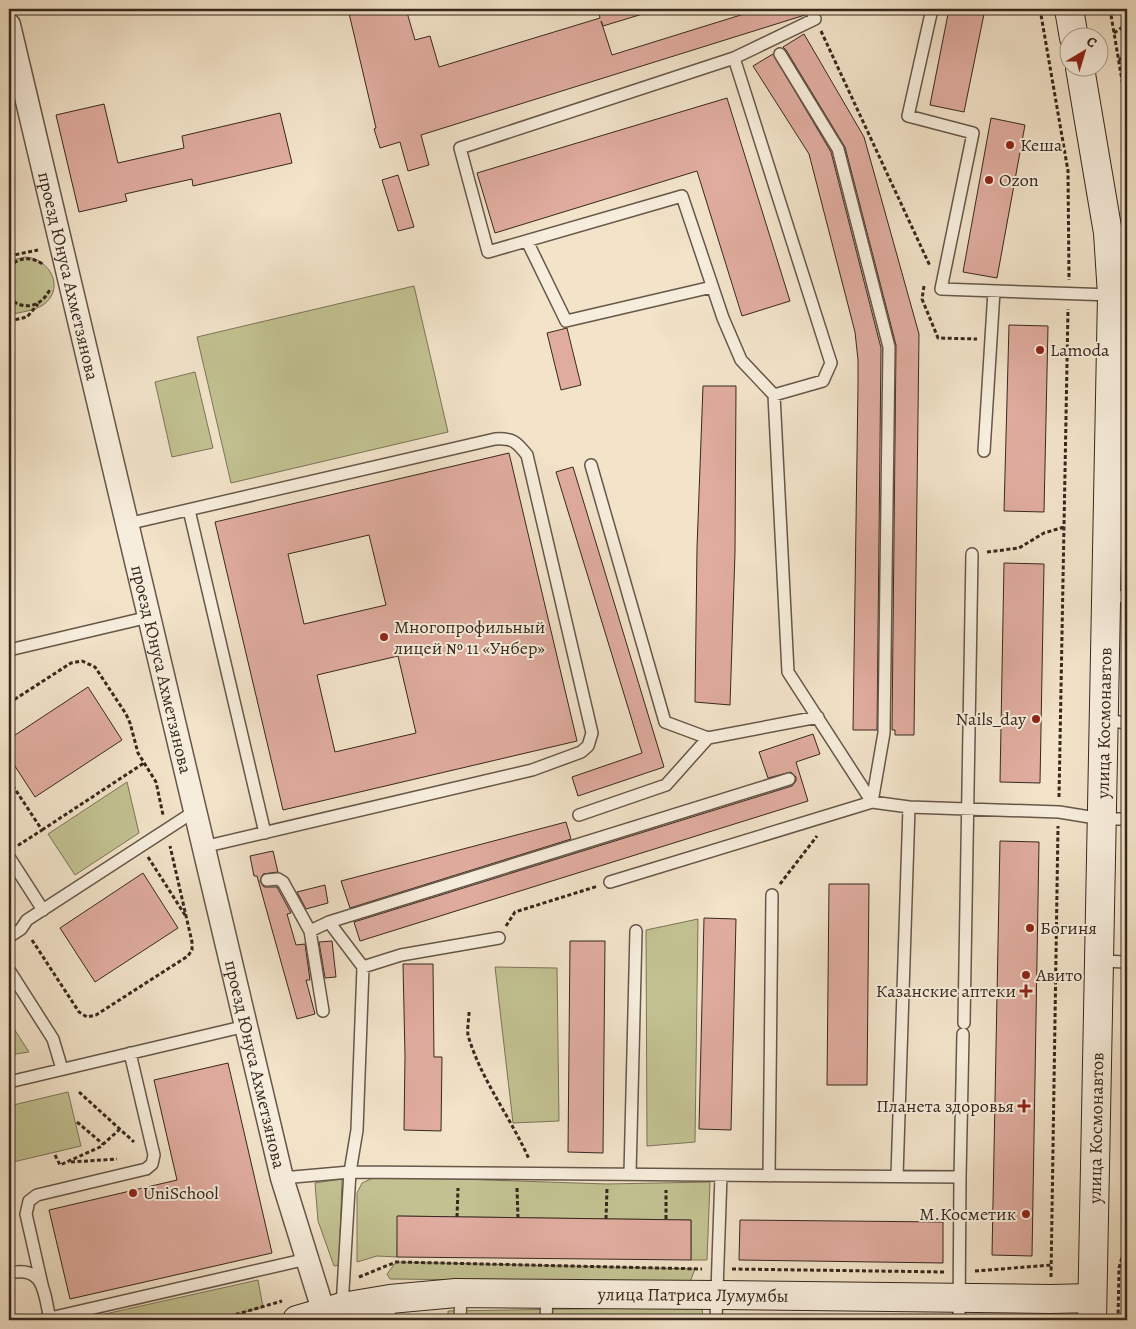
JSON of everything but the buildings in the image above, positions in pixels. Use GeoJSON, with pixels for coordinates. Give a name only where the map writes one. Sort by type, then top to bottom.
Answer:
{"type":"FeatureCollection","features":[{"type":"Feature","properties":{"kind":"street"},"geometry":{"type":"LineString","coordinates":[[1069,9],[1072,28]]}},
{"type":"Feature","properties":{"kind":"street","name":"проезд Юнуса Ахметзянова"},"geometry":{"type":"LineString","coordinates":[[9,25],[282,1178],[307,1259],[333,1310]]}},
{"type":"Feature","properties":{"kind":"street","name":"улица Космонавтов"},"geometry":{"type":"LineString","coordinates":[[1082,78],[1118,231],[1112,295],[1117,596],[1115,819],[1099,961],[1092,1309]]}},
{"type":"Feature","properties":{"kind":"street","name":"улица Патриса Лумумбы"},"geometry":{"type":"LineString","coordinates":[[291,1310],[390,1310],[461,1294],[547,1307],[716,1307],[960,1296],[1051,1299],[1092,1309]]}},
{"type":"Feature","properties":{"kind":"lane"},"geometry":{"type":"LineString","coordinates":[[932,9],[908,116],[973,133],[941,289],[1112,295]]}},
{"type":"Feature","properties":{"kind":"lane"},"geometry":{"type":"LineString","coordinates":[[813,14],[734,58],[460,148],[488,252],[682,196],[712,288],[741,360],[774,394],[788,672],[872,802]]}},
{"type":"Feature","properties":{"kind":"lane"},"geometry":{"type":"LineString","coordinates":[[780,54],[838,149],[889,347],[884,733],[872,802]]}},
{"type":"Feature","properties":{"kind":"lane"},"geometry":{"type":"LineString","coordinates":[[734,58],[831,363],[823,381],[774,394]]}},
{"type":"Feature","properties":{"kind":"lane"},"geometry":{"type":"LineString","coordinates":[[527,241],[566,321],[712,288]]}},
{"type":"Feature","properties":{"kind":"lane"},"geometry":{"type":"LineString","coordinates":[[984,451],[994,291]]}},
{"type":"Feature","properties":{"kind":"lane"},"geometry":{"type":"LineString","coordinates":[[127,524],[495,438],[507,438],[517,443],[527,455],[592,733],[588,746],[582,752],[540,768],[203,847]]}},
{"type":"Feature","properties":{"kind":"lane"},"geometry":{"type":"LineString","coordinates":[[591,465],[665,722],[708,738],[818,718]]}},
{"type":"Feature","properties":{"kind":"lane"},"geometry":{"type":"LineString","coordinates":[[189,510],[265,832]]}},
{"type":"Feature","properties":{"kind":"lane"},"geometry":{"type":"LineString","coordinates":[[960,1296],[960,1177],[972,554]]}},
{"type":"Feature","properties":{"kind":"lane"},"geometry":{"type":"LineString","coordinates":[[9,650],[148,617]]}},
{"type":"Feature","properties":{"kind":"lane"},"geometry":{"type":"LineString","coordinates":[[579,814],[666,784],[708,738]]}},
{"type":"Feature","properties":{"kind":"lane"},"geometry":{"type":"LineString","coordinates":[[310,931],[329,922],[789,779]]}},
{"type":"Feature","properties":{"kind":"lane"},"geometry":{"type":"LineString","coordinates":[[610,882],[872,802],[909,807],[1059,812],[1115,819]]}},
{"type":"Feature","properties":{"kind":"lane"},"geometry":{"type":"LineString","coordinates":[[897,1176],[909,807]]}},
{"type":"Feature","properties":{"kind":"lane"},"geometry":{"type":"LineString","coordinates":[[9,937],[21,929],[27,920],[195,811]]}},
{"type":"Feature","properties":{"kind":"lane"},"geometry":{"type":"LineString","coordinates":[[9,857],[43,910]]}},
{"type":"Feature","properties":{"kind":"lane"},"geometry":{"type":"LineString","coordinates":[[268,880],[274,879],[283,882],[310,931],[323,1011]]}},
{"type":"Feature","properties":{"kind":"lane"},"geometry":{"type":"LineString","coordinates":[[769,1176],[772,895]]}},
{"type":"Feature","properties":{"kind":"lane"},"geometry":{"type":"LineString","coordinates":[[329,922],[363,967],[357,1130],[333,1310]]}},
{"type":"Feature","properties":{"kind":"lane"},"geometry":{"type":"LineString","coordinates":[[630,1174],[636,930]]}},
{"type":"Feature","properties":{"kind":"lane"},"geometry":{"type":"LineString","coordinates":[[363,967],[400,955],[500,938]]}},
{"type":"Feature","properties":{"kind":"lane"},"geometry":{"type":"LineString","coordinates":[[1099,961],[1127,962]]}},
{"type":"Feature","properties":{"kind":"lane"},"geometry":{"type":"LineString","coordinates":[[9,970],[53,1039],[62,1069]]}},
{"type":"Feature","properties":{"kind":"lane"},"geometry":{"type":"LineString","coordinates":[[9,1082],[246,1026]]}},
{"type":"Feature","properties":{"kind":"lane"},"geometry":{"type":"LineString","coordinates":[[130,1053],[154,1160],[152,1164],[146,1170],[37,1195],[29,1201],[26,1214],[50,1319],[307,1259]]}},
{"type":"Feature","properties":{"kind":"lane"},"geometry":{"type":"LineString","coordinates":[[282,1178],[350,1172],[960,1177]]}},
{"type":"Feature","properties":{"kind":"lane"},"geometry":{"type":"LineString","coordinates":[[716,1307],[721,1175]]}},
{"type":"Feature","properties":{"kind":"lane"},"geometry":{"type":"LineString","coordinates":[[9,1273],[21,1270],[32,1274],[40,1281],[43,1289]]}},
{"type":"Feature","properties":{"kind":"lane"},"geometry":{"type":"LineString","coordinates":[[460,1320],[461,1294]]}},
{"type":"Feature","properties":{"kind":"path"},"geometry":{"type":"LineString","coordinates":[[730,1269],[960,1296],[1051,1265],[1069,293],[1068,171],[1040,9]]}},
{"type":"Feature","properties":{"kind":"path"},"geometry":{"type":"LineString","coordinates":[[1110,9],[1127,108]]}},
{"type":"Feature","properties":{"kind":"path"},"geometry":{"type":"LineString","coordinates":[[813,14],[941,289]]}},
{"type":"Feature","properties":{"kind":"path"},"geometry":{"type":"LineString","coordinates":[[1114,34],[1127,24]]}},
{"type":"Feature","properties":{"kind":"path"},"geometry":{"type":"LineString","coordinates":[[1119,60],[1127,54]]}},
{"type":"Feature","properties":{"kind":"path"},"geometry":{"type":"LineString","coordinates":[[9,256],[38,250]]}},
{"type":"Feature","properties":{"kind":"path"},"geometry":{"type":"LineString","coordinates":[[9,266],[28,258],[41,263],[48,271]]}},
{"type":"Feature","properties":{"kind":"path"},"geometry":{"type":"LineString","coordinates":[[927,272],[929,264]]}},
{"type":"Feature","properties":{"kind":"path"},"geometry":{"type":"LineString","coordinates":[[925,282],[922,299],[938,338],[991,339]]}},
{"type":"Feature","properties":{"kind":"path"},"geometry":{"type":"LineString","coordinates":[[9,321],[27,317],[47,295],[51,283]]}},
{"type":"Feature","properties":{"kind":"path"},"geometry":{"type":"LineString","coordinates":[[9,297],[16,304],[24,306],[38,304]]}},
{"type":"Feature","properties":{"kind":"path"},"geometry":{"type":"LineString","coordinates":[[972,554],[1019,548],[1044,532],[1064,527]]}},
{"type":"Feature","properties":{"kind":"path"},"geometry":{"type":"LineString","coordinates":[[9,852],[144,763]]}},
{"type":"Feature","properties":{"kind":"path"},"geometry":{"type":"LineString","coordinates":[[9,780],[42,830]]}},
{"type":"Feature","properties":{"kind":"path"},"geometry":{"type":"LineString","coordinates":[[772,895],[833,814]]}},
{"type":"Feature","properties":{"kind":"path"},"geometry":{"type":"LineString","coordinates":[[141,846],[186,917]]}},
{"type":"Feature","properties":{"kind":"path"},"geometry":{"type":"LineString","coordinates":[[500,938],[515,912],[610,882]]}},
{"type":"Feature","properties":{"kind":"path"},"geometry":{"type":"LineString","coordinates":[[469,1012],[468,1033],[481,1067],[517,1134],[535,1173]]}},
{"type":"Feature","properties":{"kind":"path"},"geometry":{"type":"LineString","coordinates":[[79,1092],[154,1160]]}},
{"type":"Feature","properties":{"kind":"path"},"geometry":{"type":"LineString","coordinates":[[78,1122],[103,1144]]}},
{"type":"Feature","properties":{"kind":"path"},"geometry":{"type":"LineString","coordinates":[[55,1156],[60,1165],[68,1162],[103,1144],[120,1129]]}},
{"type":"Feature","properties":{"kind":"path"},"geometry":{"type":"LineString","coordinates":[[68,1162],[122,1158]]}},
{"type":"Feature","properties":{"kind":"path"},"geometry":{"type":"LineString","coordinates":[[456,1217],[458,1173]]}},
{"type":"Feature","properties":{"kind":"path"},"geometry":{"type":"LineString","coordinates":[[516,1173],[518,1218]]}},
{"type":"Feature","properties":{"kind":"path"},"geometry":{"type":"LineString","coordinates":[[606,1219],[607,1174]]}},
{"type":"Feature","properties":{"kind":"path"},"geometry":{"type":"LineString","coordinates":[[666,1219],[667,1174]]}},
{"type":"Feature","properties":{"kind":"path"},"geometry":{"type":"LineString","coordinates":[[1118,1320],[1119,1268],[1125,1246],[1127,1184]]}},
{"type":"Feature","properties":{"kind":"path"},"geometry":{"type":"LineString","coordinates":[[358,1278],[396,1262],[708,1269]]}},
{"type":"Feature","properties":{"kind":"path"},"geometry":{"type":"LineString","coordinates":[[217,1320],[291,1310]]}},
{"type":"Feature","properties":{"kind":"shaded area"},"geometry":{"type":"Polygon","coordinates":[[[25,257],[34,259],[48,268],[54,283],[53,291],[50,298],[43,305],[9,315],[9,261],[25,257]]]}},
{"type":"Feature","properties":{"kind":"shaded area"},"geometry":{"type":"Polygon","coordinates":[[[414,286],[448,432],[231,483],[197,337],[414,286]]]}},
{"type":"Feature","properties":{"kind":"shaded area"},"geometry":{"type":"Polygon","coordinates":[[[195,372],[213,448],[172,457],[155,382],[195,372]]]}},
{"type":"Feature","properties":{"kind":"shaded area"},"geometry":{"type":"Polygon","coordinates":[[[127,782],[139,833],[75,875],[48,834],[127,782]]]}},
{"type":"Feature","properties":{"kind":"shaded area"},"geometry":{"type":"Polygon","coordinates":[[[698,919],[695,1142],[647,1146],[646,930],[698,919]]]}},
{"type":"Feature","properties":{"kind":"shaded area"},"geometry":{"type":"Polygon","coordinates":[[[495,967],[557,968],[559,1121],[513,1123],[495,967]]]}},
{"type":"Feature","properties":{"kind":"shaded area"},"geometry":{"type":"Polygon","coordinates":[[[9,1021],[29,1052],[9,1055],[9,1021]]]}},
{"type":"Feature","properties":{"kind":"shaded area"},"geometry":{"type":"Polygon","coordinates":[[[68,1092],[81,1146],[9,1163],[9,1106],[68,1092]]]}},
{"type":"Feature","properties":{"kind":"shaded area"},"geometry":{"type":"Polygon","coordinates":[[[373,1178],[607,1184],[710,1182],[707,1260],[691,1260],[691,1220],[398,1216],[397,1257],[377,1256],[357,1262],[357,1193],[362,1183],[373,1178]]]}},
{"type":"Feature","properties":{"kind":"shaded area"},"geometry":{"type":"Polygon","coordinates":[[[342,1179],[339,1265],[334,1266],[318,1221],[315,1183],[342,1179]]]}},
{"type":"Feature","properties":{"kind":"shaded area"},"geometry":{"type":"Polygon","coordinates":[[[396,1262],[695,1269],[690,1282],[390,1279],[387,1274],[396,1262]]]}},
{"type":"Feature","properties":{"kind":"shaded area"},"geometry":{"type":"Polygon","coordinates":[[[258,1280],[263,1307],[218,1320],[78,1320],[258,1280]]]}},
{"type":"Feature","properties":{"kind":"shaded area"},"geometry":{"type":"Polygon","coordinates":[[[702,1307],[703,1320],[448,1320],[448,1311],[702,1307]]]}},
{"type":"Feature","properties":{"kind":"place","name":"Кеша"},"geometry":{"type":"Point","coordinates":[1010,145]}},
{"type":"Feature","properties":{"kind":"place","name":"Ozon"},"geometry":{"type":"Point","coordinates":[989,180]}},
{"type":"Feature","properties":{"kind":"place","name":"Lamoda"},"geometry":{"type":"Point","coordinates":[1040,350]}},
{"type":"Feature","properties":{"kind":"place","name":"Многопрофильный лицей № 11 «Унбер»"},"geometry":{"type":"Point","coordinates":[384,637]}},
{"type":"Feature","properties":{"kind":"place","name":"Nails_day"},"geometry":{"type":"Point","coordinates":[1036,719]}},
{"type":"Feature","properties":{"kind":"place","name":"Богиня"},"geometry":{"type":"Point","coordinates":[1030,928]}},
{"type":"Feature","properties":{"kind":"place","name":"Авито"},"geometry":{"type":"Point","coordinates":[1026,975]}},
{"type":"Feature","properties":{"kind":"place","name":"Казанские аптеки"},"geometry":{"type":"Point","coordinates":[1026,991]}},
{"type":"Feature","properties":{"kind":"place","name":"Планета здоровья"},"geometry":{"type":"Point","coordinates":[1024,1106]}},
{"type":"Feature","properties":{"kind":"place","name":"UniSchool"},"geometry":{"type":"Point","coordinates":[133,1193]}},
{"type":"Feature","properties":{"kind":"place","name":"М.Косметик"},"geometry":{"type":"Point","coordinates":[1026,1214]}}]}
